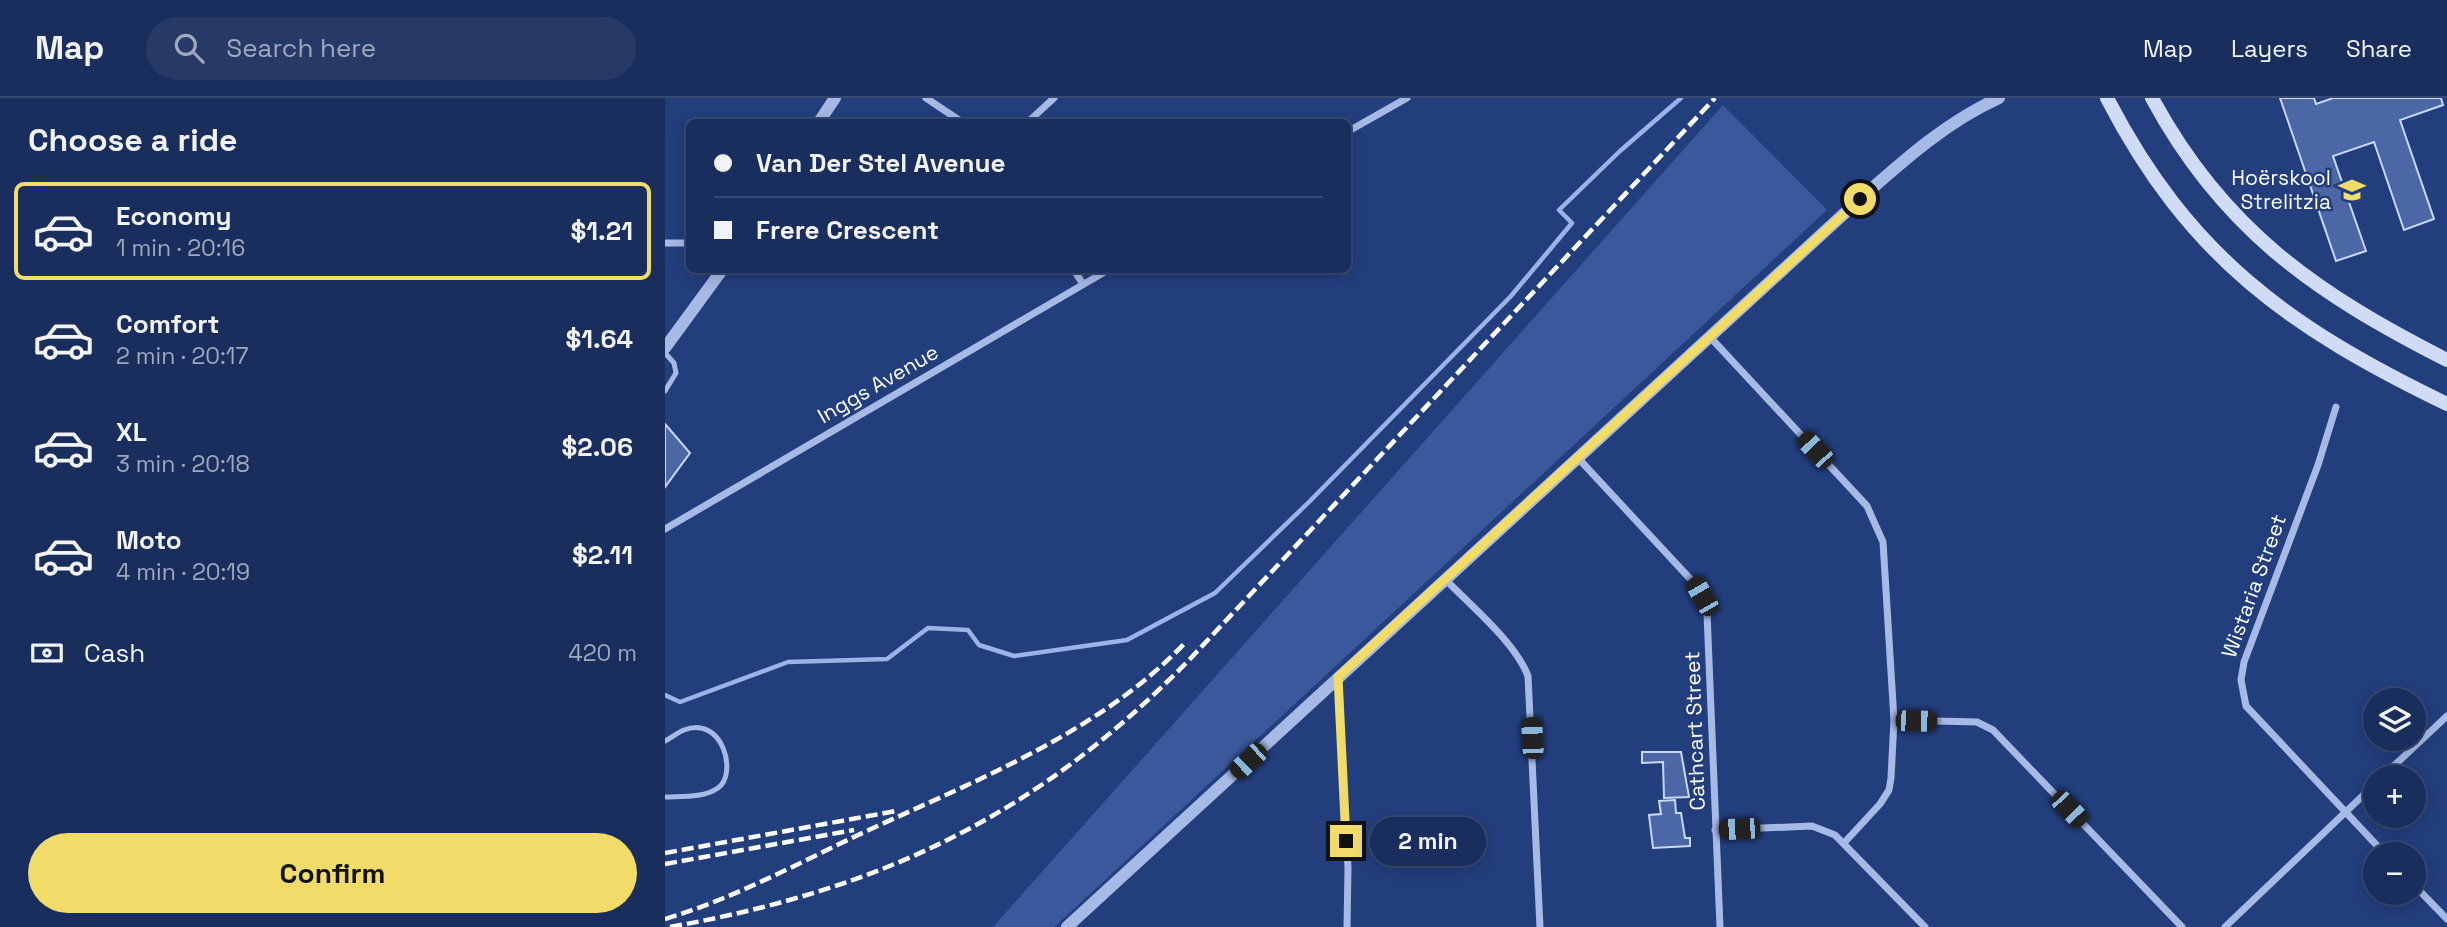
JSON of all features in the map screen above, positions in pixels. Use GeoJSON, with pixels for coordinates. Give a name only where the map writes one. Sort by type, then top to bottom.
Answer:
{"type":"FeatureCollection","features":[{"type":"Feature","properties":{"kind":"main road"},"geometry":{"type":"LineString","coordinates":[[2107,98],[2160,187],[2204,240],[2241,277],[2297,321],[2334,345],[2447,404]]}},
{"type":"Feature","properties":{"kind":"main road"},"geometry":{"type":"LineString","coordinates":[[2152,98],[2181,146],[2213,190],[2255,236],[2331,296],[2447,360]]}},
{"type":"Feature","properties":{"kind":"street"},"geometry":{"type":"LineString","coordinates":[[821,119],[835,98]]}},
{"type":"Feature","properties":{"kind":"street"},"geometry":{"type":"LineString","coordinates":[[926,98],[958,119]]}},
{"type":"Feature","properties":{"kind":"street"},"geometry":{"type":"LineString","coordinates":[[1031,119],[1054,98]]}},
{"type":"Feature","properties":{"kind":"street"},"geometry":{"type":"LineString","coordinates":[[1351,130],[1407,98]]}},
{"type":"Feature","properties":{"kind":"street"},"geometry":{"type":"LineString","coordinates":[[1067,927],[1919,148],[1968,114],[1999,98]]}},
{"type":"Feature","properties":{"kind":"street"},"geometry":{"type":"LineString","coordinates":[[665,243],[686,243]]}},
{"type":"Feature","properties":{"kind":"street"},"geometry":{"type":"LineString","coordinates":[[665,351],[720,273]]}},
{"type":"Feature","properties":{"kind":"street"},"geometry":{"type":"LineString","coordinates":[[1076,273],[1083,284]]}},
{"type":"Feature","properties":{"kind":"street","name":"Inggs Avenue"},"geometry":{"type":"LineString","coordinates":[[665,528],[1103,273]]}},
{"type":"Feature","properties":{"kind":"street"},"geometry":{"type":"LineString","coordinates":[[1710,337],[1867,506],[1877,523],[1883,542],[1894,720],[1889,790],[1880,804],[1844,843]]}},
{"type":"Feature","properties":{"kind":"street","name":"Wistaria Street"},"geometry":{"type":"LineString","coordinates":[[2336,407],[2318,465],[2243,662],[2241,680],[2246,706],[2374,842]]}},
{"type":"Feature","properties":{"kind":"street","name":"Cathcart Street"},"geometry":{"type":"LineString","coordinates":[[1578,458],[1694,583],[1702,596],[1709,626],[1720,927]]}},
{"type":"Feature","properties":{"kind":"street"},"geometry":{"type":"LineString","coordinates":[[1445,579],[1510,648],[1528,676],[1540,927]]}},
{"type":"Feature","properties":{"kind":"street"},"geometry":{"type":"LineString","coordinates":[[1338,677],[1348,868],[1347,927]]}},
{"type":"Feature","properties":{"kind":"street"},"geometry":{"type":"LineString","coordinates":[[2395,765],[2447,716]]}},
{"type":"Feature","properties":{"kind":"street"},"geometry":{"type":"LineString","coordinates":[[1894,720],[1977,722],[1993,730],[2182,927]]}},
{"type":"Feature","properties":{"kind":"street"},"geometry":{"type":"LineString","coordinates":[[2225,927],[2363,795]]}},
{"type":"Feature","properties":{"kind":"street"},"geometry":{"type":"LineString","coordinates":[[1715,830],[1812,826],[1835,835],[1925,927]]}},
{"type":"Feature","properties":{"kind":"street"},"geometry":{"type":"LineString","coordinates":[[2426,897],[2447,919]]}},
{"type":"Feature","properties":{"kind":"lane"},"geometry":{"type":"LineString","coordinates":[[665,351],[674,363],[676,373],[665,391]]}},
{"type":"Feature","properties":{"kind":"lane"},"geometry":{"type":"LineString","coordinates":[[665,741],[684,730],[694,728],[712,732],[722,744],[726,775],[721,786],[712,792],[665,797]]}},
{"type":"Feature","properties":{"kind":"shaded area"},"geometry":{"type":"Polygon","coordinates":[[[1723,105],[1827,210],[1054,927],[993,927],[1723,105]]]}},
{"type":"Feature","properties":{"kind":"building"},"geometry":{"type":"Polygon","coordinates":[[[2280,98],[2314,98],[2316,104],[2333,98],[2441,98],[2443,105],[2400,120],[2434,219],[2404,230],[2374,142],[2333,156],[2366,251],[2336,261],[2280,98]]]}},
{"type":"Feature","properties":{"kind":"building"},"geometry":{"type":"Polygon","coordinates":[[[665,424],[690,453],[665,487],[665,424]]]}},
{"type":"Feature","properties":{"kind":"building"},"geometry":{"type":"Polygon","coordinates":[[[1642,752],[1681,752],[1689,797],[1664,798],[1663,762],[1642,763],[1642,752]]]}},
{"type":"Feature","properties":{"kind":"building"},"geometry":{"type":"Polygon","coordinates":[[[1675,800],[1676,813],[1681,813],[1685,838],[1690,838],[1690,846],[1653,848],[1649,815],[1661,814],[1659,801],[1675,800]]]}},
{"type":"Feature","properties":{"kind":"waterway"},"geometry":{"type":"LineString","coordinates":[[665,695],[680,702],[788,662],[887,659],[928,628],[968,630],[979,645],[1014,656],[1127,640],[1215,593],[1310,501],[1511,296],[1572,223],[1559,210],[1620,151],[1681,98]]}},
{"type":"Feature","properties":{"kind":"railway"},"geometry":{"type":"LineString","coordinates":[[670,927],[747,911],[820,891],[888,867],[953,837],[1015,802],[1075,761],[1133,714],[1190,659],[1715,98]]}},
{"type":"Feature","properties":{"kind":"railway"},"geometry":{"type":"LineString","coordinates":[[665,919],[762,881],[1030,754],[1112,705],[1150,676],[1185,643]]}},
{"type":"Feature","properties":{"kind":"railway"},"geometry":{"type":"LineString","coordinates":[[665,853],[896,811]]}},
{"type":"Feature","properties":{"kind":"railway"},"geometry":{"type":"LineString","coordinates":[[665,864],[854,830]]}},
{"type":"Feature","properties":{"kind":"place","name":"Hoërskool Strelitzia"},"geometry":{"type":"Point","coordinates":[2352,190]}},
{"type":"Feature","properties":{"kind":"route"},"geometry":{"type":"LineString","coordinates":[[1346,841],[1338,677],[1860,199]]}}]}
